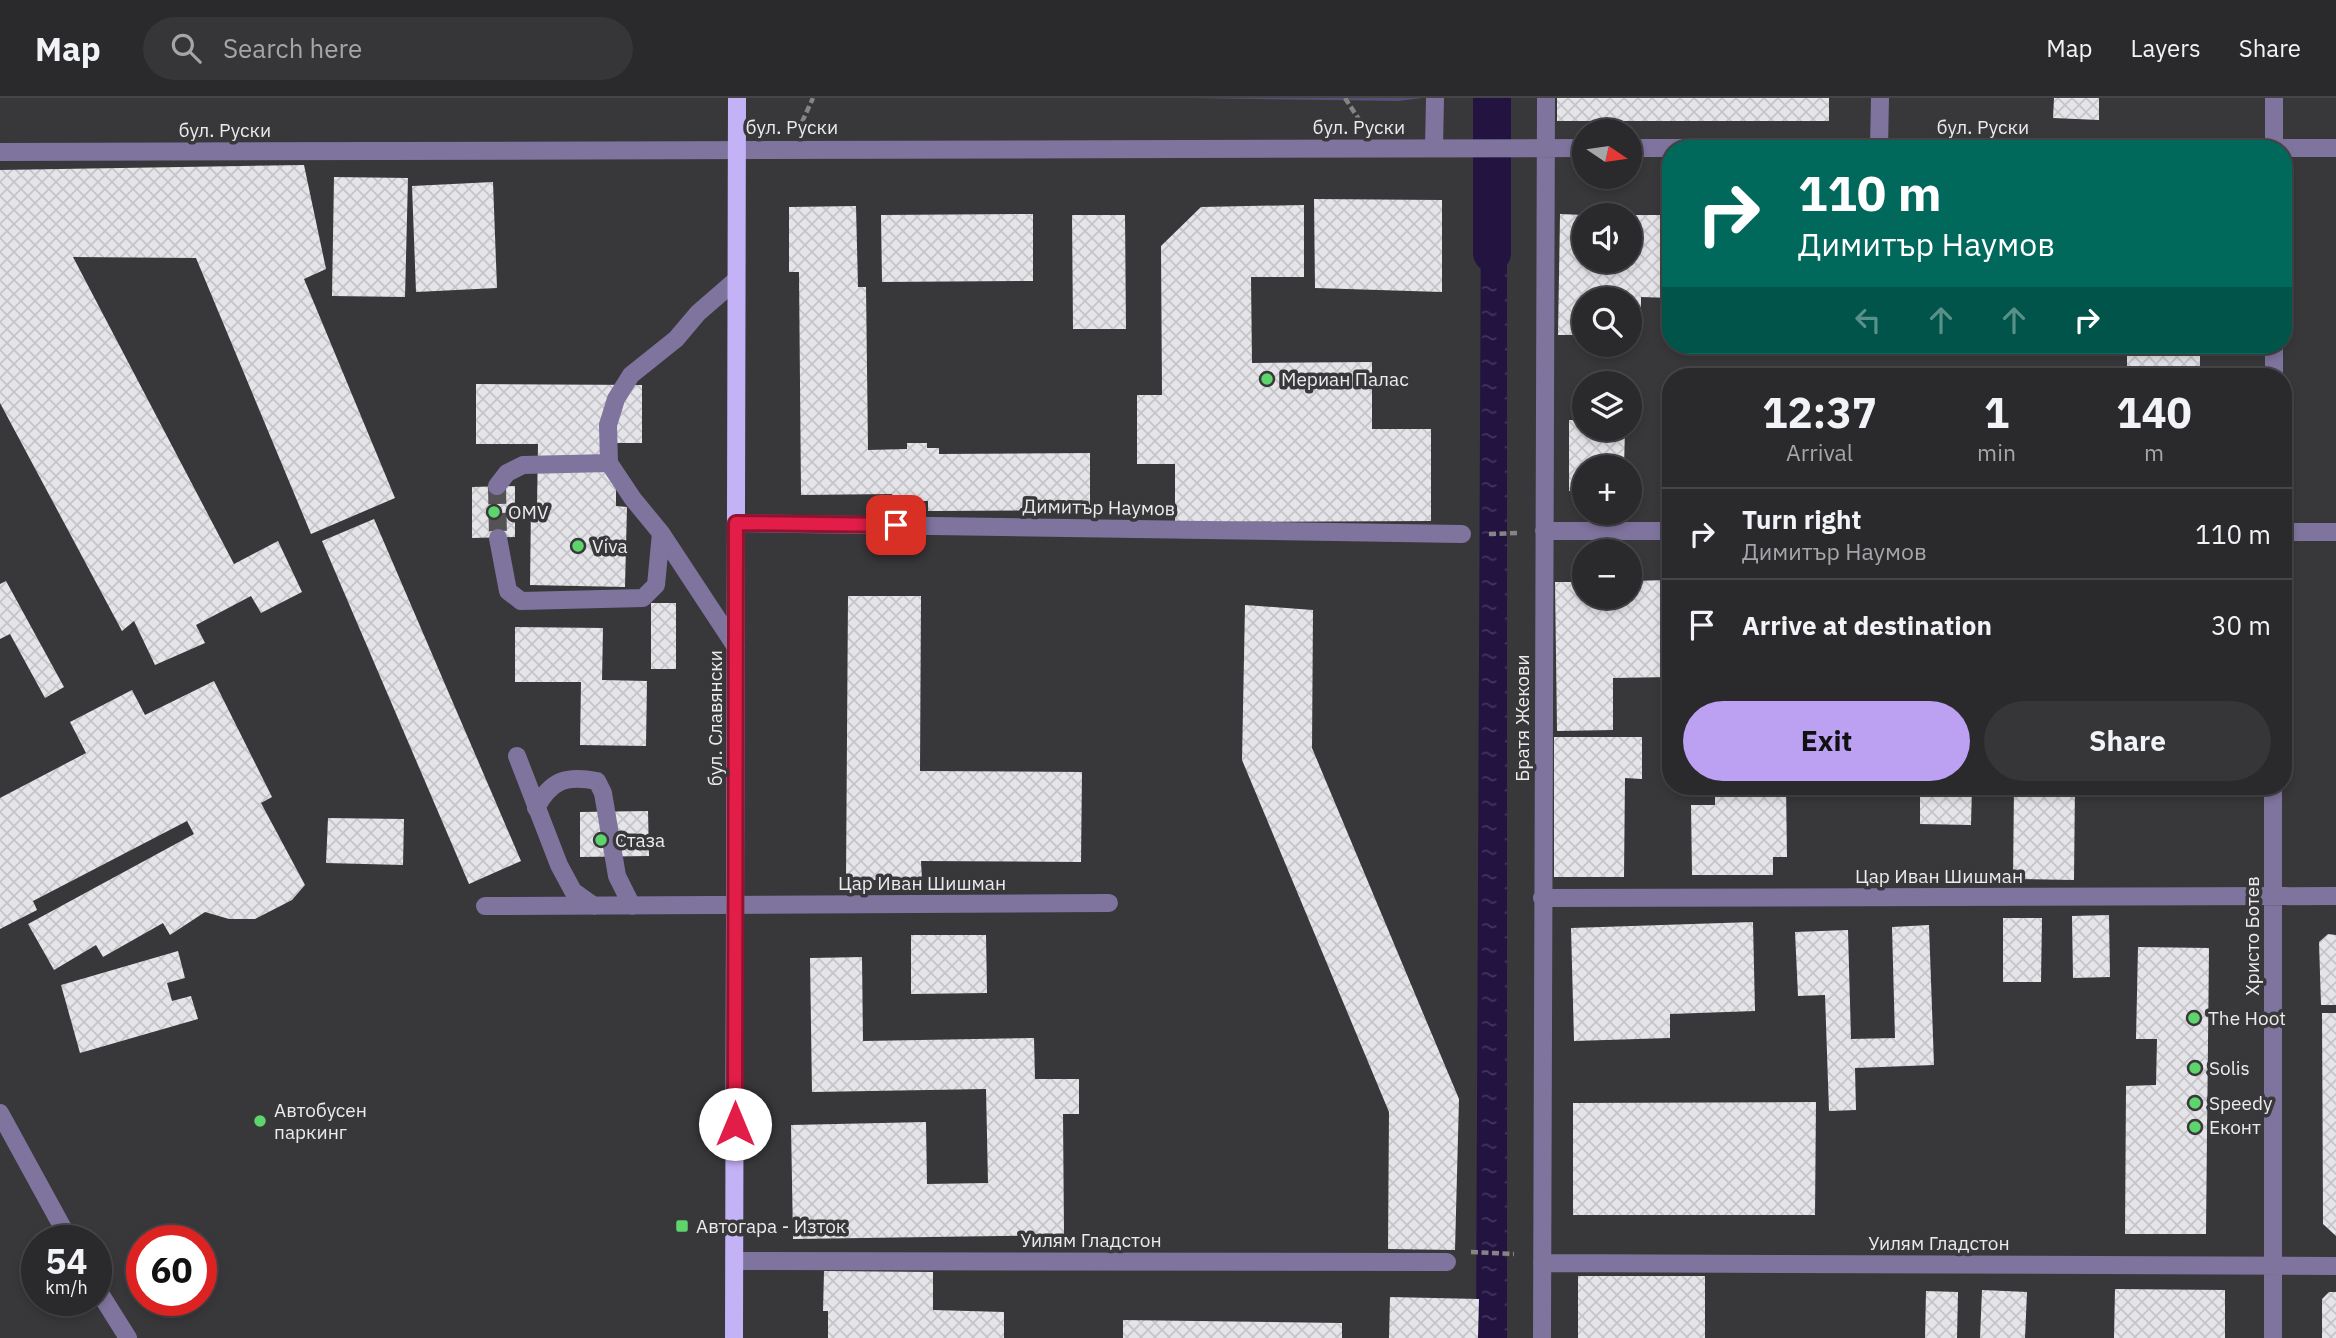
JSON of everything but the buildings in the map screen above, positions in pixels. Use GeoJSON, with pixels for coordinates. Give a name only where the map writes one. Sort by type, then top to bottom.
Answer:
{"type":"FeatureCollection","features":[{"type":"Feature","properties":{"kind":"main road","name":"бул. Славянски"},"geometry":{"type":"LineString","coordinates":[[734,1338],[737,98]]}},
{"type":"Feature","properties":{"kind":"street"},"geometry":{"type":"LineString","coordinates":[[1434,148],[1435,98]]}},
{"type":"Feature","properties":{"kind":"street","name":"Братя Жекови"},"geometry":{"type":"LineString","coordinates":[[1542,1338],[1546,98]]}},
{"type":"Feature","properties":{"kind":"street"},"geometry":{"type":"LineString","coordinates":[[1880,98],[1880,140]]}},
{"type":"Feature","properties":{"kind":"street"},"geometry":{"type":"LineString","coordinates":[[2274,98],[2274,140]]}},
{"type":"Feature","properties":{"kind":"street","name":"бул. Руски"},"geometry":{"type":"LineString","coordinates":[[0,152],[737,148],[1572,148]]}},
{"type":"Feature","properties":{"kind":"street","name":"бул. Руски"},"geometry":{"type":"LineString","coordinates":[[1642,148],[1662,148]]}},
{"type":"Feature","properties":{"kind":"street","name":"бул. Руски"},"geometry":{"type":"LineString","coordinates":[[2292,148],[2336,148]]}},
{"type":"Feature","properties":{"kind":"street"},"geometry":{"type":"LineString","coordinates":[[736,280],[698,313],[676,339],[631,375],[616,399],[608,425],[609,463],[633,499],[662,533],[736,647]]}},
{"type":"Feature","properties":{"kind":"street"},"geometry":{"type":"LineString","coordinates":[[497,486],[507,473],[523,465],[609,463]]}},
{"type":"Feature","properties":{"kind":"street","name":"Димитър Наумов"},"geometry":{"type":"LineString","coordinates":[[736,523],[1462,534]]}},
{"type":"Feature","properties":{"kind":"street"},"geometry":{"type":"LineString","coordinates":[[1544,531],[1662,531]]}},
{"type":"Feature","properties":{"kind":"street"},"geometry":{"type":"LineString","coordinates":[[2292,532],[2336,532]]}},
{"type":"Feature","properties":{"kind":"street"},"geometry":{"type":"LineString","coordinates":[[498,538],[508,591],[521,601],[643,598],[656,585],[662,533]]}},
{"type":"Feature","properties":{"kind":"street"},"geometry":{"type":"LineString","coordinates":[[517,756],[559,865],[573,891],[593,906]]}},
{"type":"Feature","properties":{"kind":"street"},"geometry":{"type":"LineString","coordinates":[[536,808],[550,786],[566,777],[597,781],[603,793],[617,876],[632,906]]}},
{"type":"Feature","properties":{"kind":"street","name":"Христо Ботев"},"geometry":{"type":"LineString","coordinates":[[2273,795],[2273,1338]]}},
{"type":"Feature","properties":{"kind":"street","name":"Цар Иван Шишман"},"geometry":{"type":"LineString","coordinates":[[1542,898],[2336,896]]}},
{"type":"Feature","properties":{"kind":"street","name":"Цар Иван Шишман"},"geometry":{"type":"LineString","coordinates":[[485,906],[1109,903]]}},
{"type":"Feature","properties":{"kind":"street"},"geometry":{"type":"LineString","coordinates":[[0,1113],[61,1225]]}},
{"type":"Feature","properties":{"kind":"street","name":"Уилям Гладстон"},"geometry":{"type":"LineString","coordinates":[[735,1261],[1447,1262]]}},
{"type":"Feature","properties":{"kind":"street","name":"Уилям Гладстон"},"geometry":{"type":"LineString","coordinates":[[1542,1263],[2336,1266]]}},
{"type":"Feature","properties":{"kind":"street"},"geometry":{"type":"LineString","coordinates":[[112,1312],[128,1338]]}},
{"type":"Feature","properties":{"kind":"path"},"geometry":{"type":"LineString","coordinates":[[1469,1252],[1509,1253]]}},
{"type":"Feature","properties":{"kind":"shaded area"},"geometry":{"type":"Polygon","coordinates":[[[1190,98],[1423,98],[1398,101],[1190,98]]]}},
{"type":"Feature","properties":{"kind":"water"},"geometry":{"type":"Polygon","coordinates":[[[1481,203],[1507,203],[1507,1338],[1476,1338],[1481,203]]]}},
{"type":"Feature","properties":{"kind":"waterway"},"geometry":{"type":"LineString","coordinates":[[1492,98],[1492,253]]}},
{"type":"Feature","properties":{"kind":"tunnel"},"geometry":{"type":"LineString","coordinates":[[497,486],[498,538]]}},
{"type":"Feature","properties":{"kind":"place","name":"Мериан Палас"},"geometry":{"type":"Point","coordinates":[1267,379]}},
{"type":"Feature","properties":{"kind":"place","name":"OMV"},"geometry":{"type":"Point","coordinates":[494,512]}},
{"type":"Feature","properties":{"kind":"place","name":"Viva"},"geometry":{"type":"Point","coordinates":[578,546]}},
{"type":"Feature","properties":{"kind":"place","name":"Стаза"},"geometry":{"type":"Point","coordinates":[601,840]}},
{"type":"Feature","properties":{"kind":"place","name":"The Hoot"},"geometry":{"type":"Point","coordinates":[2194,1018]}},
{"type":"Feature","properties":{"kind":"place","name":"Solis"},"geometry":{"type":"Point","coordinates":[2195,1068]}},
{"type":"Feature","properties":{"kind":"place","name":"Speedy"},"geometry":{"type":"Point","coordinates":[2195,1103]}},
{"type":"Feature","properties":{"kind":"place","name":"Автобусен паркинг"},"geometry":{"type":"Point","coordinates":[260,1121]}},
{"type":"Feature","properties":{"kind":"place","name":"Еконт"},"geometry":{"type":"Point","coordinates":[2195,1127]}},
{"type":"Feature","properties":{"kind":"place","name":"Автогара - Изток"},"geometry":{"type":"Point","coordinates":[682,1226]}},
{"type":"Feature","properties":{"kind":"route"},"geometry":{"type":"LineString","coordinates":[[735,1124],[736,523],[896,525]]}}]}
